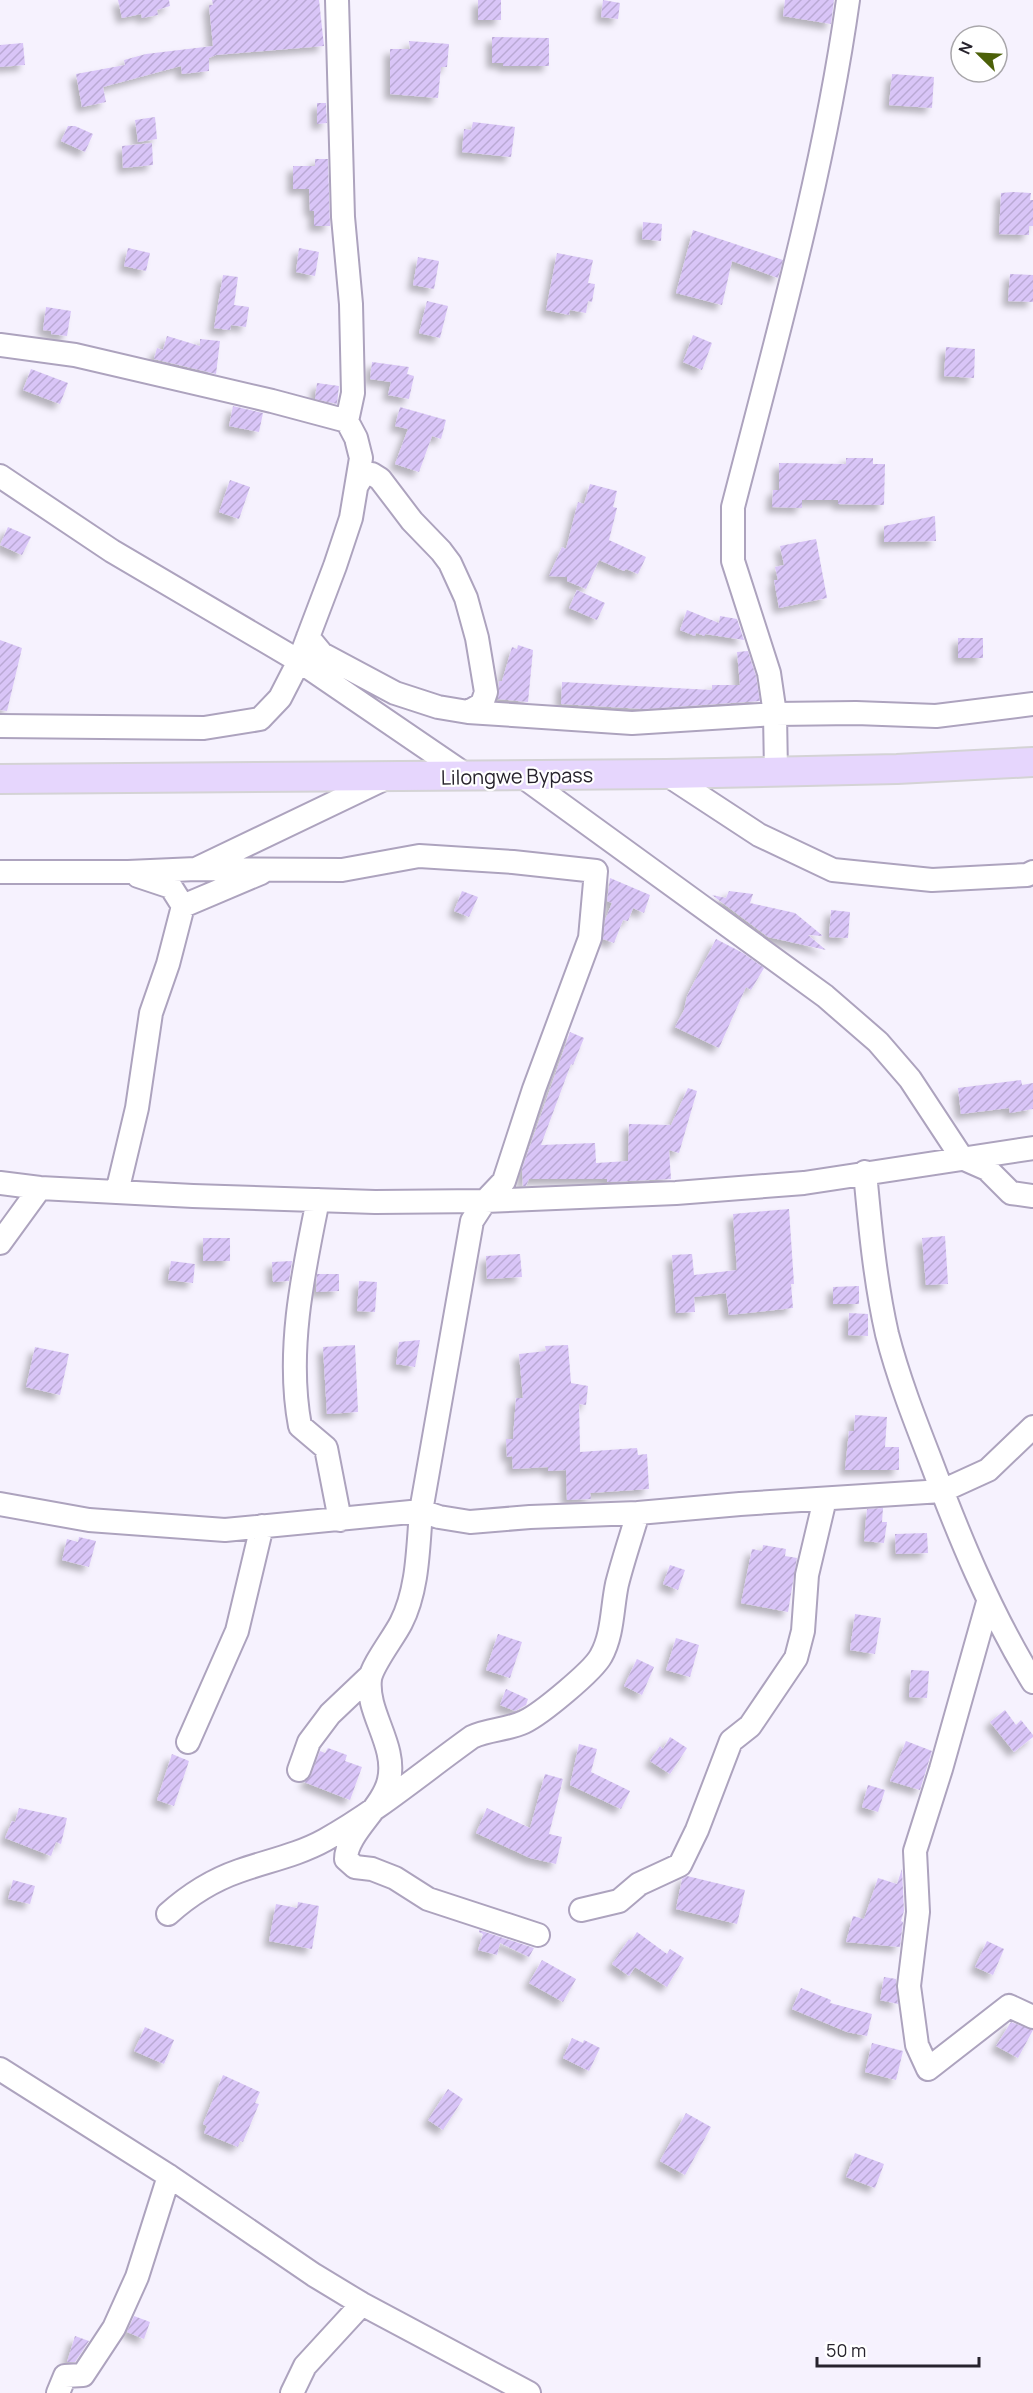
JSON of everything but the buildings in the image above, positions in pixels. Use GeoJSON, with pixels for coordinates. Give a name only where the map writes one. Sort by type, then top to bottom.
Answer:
{"type":"FeatureCollection","features":[{"type":"Feature","properties":{"kind":"main road","name":"Lilongwe Bypass"},"geometry":{"type":"LineString","coordinates":[[0,779],[386,778],[666,774],[897,769],[1033,762]]}},
{"type":"Feature","properties":{"kind":"street"},"geometry":{"type":"LineString","coordinates":[[0,726],[204,728],[260,719],[280,698],[299,661],[351,518],[361,458],[356,438],[347,421],[353,393],[351,304],[343,217],[337,0]]}},
{"type":"Feature","properties":{"kind":"street"},"geometry":{"type":"LineString","coordinates":[[776,772],[775,714],[769,673],[733,561],[734,507],[813,185],[840,56],[848,0]]}},
{"type":"Feature","properties":{"kind":"street"},"geometry":{"type":"LineString","coordinates":[[0,345],[34,352],[75,356],[272,401],[347,421]]}},
{"type":"Feature","properties":{"kind":"street"},"geometry":{"type":"LineString","coordinates":[[357,485],[363,475],[372,474],[380,479],[450,563],[466,598],[477,638],[486,692],[482,704],[468,712]]}},
{"type":"Feature","properties":{"kind":"street"},"geometry":{"type":"LineString","coordinates":[[0,476],[112,551],[299,661],[469,777]]}},
{"type":"Feature","properties":{"kind":"street"},"geometry":{"type":"LineString","coordinates":[[308,637],[322,654],[395,693],[438,707],[468,712],[632,723],[775,714],[856,713],[936,716],[1033,704]]}},
{"type":"Feature","properties":{"kind":"street"},"geometry":{"type":"LineString","coordinates":[[666,774],[759,835],[833,870],[932,880],[1027,875],[1033,872]]}},
{"type":"Feature","properties":{"kind":"street"},"geometry":{"type":"LineString","coordinates":[[522,776],[825,996],[878,1042],[910,1080],[962,1158],[987,1168],[1011,1193],[1033,1196]]}},
{"type":"Feature","properties":{"kind":"street"},"geometry":{"type":"LineString","coordinates":[[196,869],[386,778]]}},
{"type":"Feature","properties":{"kind":"street"},"geometry":{"type":"LineString","coordinates":[[0,872],[128,872],[196,869],[342,870],[419,856],[513,862],[596,871],[590,938],[534,1089],[504,1180],[485,1201],[472,1221],[421,1512],[418,1559],[408,1605],[402,1623],[370,1676],[330,1714],[309,1742],[299,1770]]}},
{"type":"Feature","properties":{"kind":"street"},"geometry":{"type":"LineString","coordinates":[[183,906],[268,870]]}},
{"type":"Feature","properties":{"kind":"street"},"geometry":{"type":"LineString","coordinates":[[117,1192],[137,1108],[151,1013],[168,964],[183,906],[171,888],[128,872]]}},
{"type":"Feature","properties":{"kind":"street"},"geometry":{"type":"LineString","coordinates":[[0,1183],[40,1188],[318,1200],[485,1201],[676,1193],[804,1183],[1033,1148]]}},
{"type":"Feature","properties":{"kind":"street"},"geometry":{"type":"LineString","coordinates":[[865,1172],[873,1254],[888,1334],[908,1403],[988,1602],[1033,1682]]}},
{"type":"Feature","properties":{"kind":"street"},"geometry":{"type":"LineString","coordinates":[[0,1243],[40,1188]]}},
{"type":"Feature","properties":{"kind":"street"},"geometry":{"type":"LineString","coordinates":[[318,1200],[304,1268],[297,1325],[295,1399],[300,1426],[326,1448],[340,1520]]}},
{"type":"Feature","properties":{"kind":"street"},"geometry":{"type":"LineString","coordinates":[[0,1504],[89,1520],[225,1530],[421,1512],[470,1522],[638,1513],[942,1491],[988,1470],[1033,1427]]}},
{"type":"Feature","properties":{"kind":"street"},"geometry":{"type":"LineString","coordinates":[[581,1910],[619,1901],[639,1884],[680,1865],[697,1830],[731,1741],[750,1726],[796,1658],[803,1631],[807,1575],[825,1499]]}},
{"type":"Feature","properties":{"kind":"street"},"geometry":{"type":"LineString","coordinates":[[168,1914],[187,1897],[237,1872],[323,1842],[374,1810],[472,1737],[487,1730],[506,1728],[526,1721],[591,1671],[601,1657],[607,1642],[618,1581],[638,1513]]}},
{"type":"Feature","properties":{"kind":"street"},"geometry":{"type":"LineString","coordinates":[[188,1742],[237,1631],[262,1526]]}},
{"type":"Feature","properties":{"kind":"street"},"geometry":{"type":"LineString","coordinates":[[988,1602],[941,1769],[915,1851],[918,1912],[909,1986],[917,2045],[928,2069],[1009,2006],[1033,2016]]}},
{"type":"Feature","properties":{"kind":"street"},"geometry":{"type":"LineString","coordinates":[[370,1676],[370,1691],[391,1761],[389,1782],[374,1810],[346,1848],[346,1859],[355,1867],[372,1869],[395,1878],[428,1899],[538,1935]]}},
{"type":"Feature","properties":{"kind":"street"},"geometry":{"type":"LineString","coordinates":[[0,2070],[169,2176],[314,2275],[362,2304],[529,2393]]}},
{"type":"Feature","properties":{"kind":"street"},"geometry":{"type":"LineString","coordinates":[[58,2393],[65,2376],[83,2375],[114,2328],[137,2277],[169,2176]]}},
{"type":"Feature","properties":{"kind":"street"},"geometry":{"type":"LineString","coordinates":[[292,2393],[305,2366],[362,2304]]}}]}
